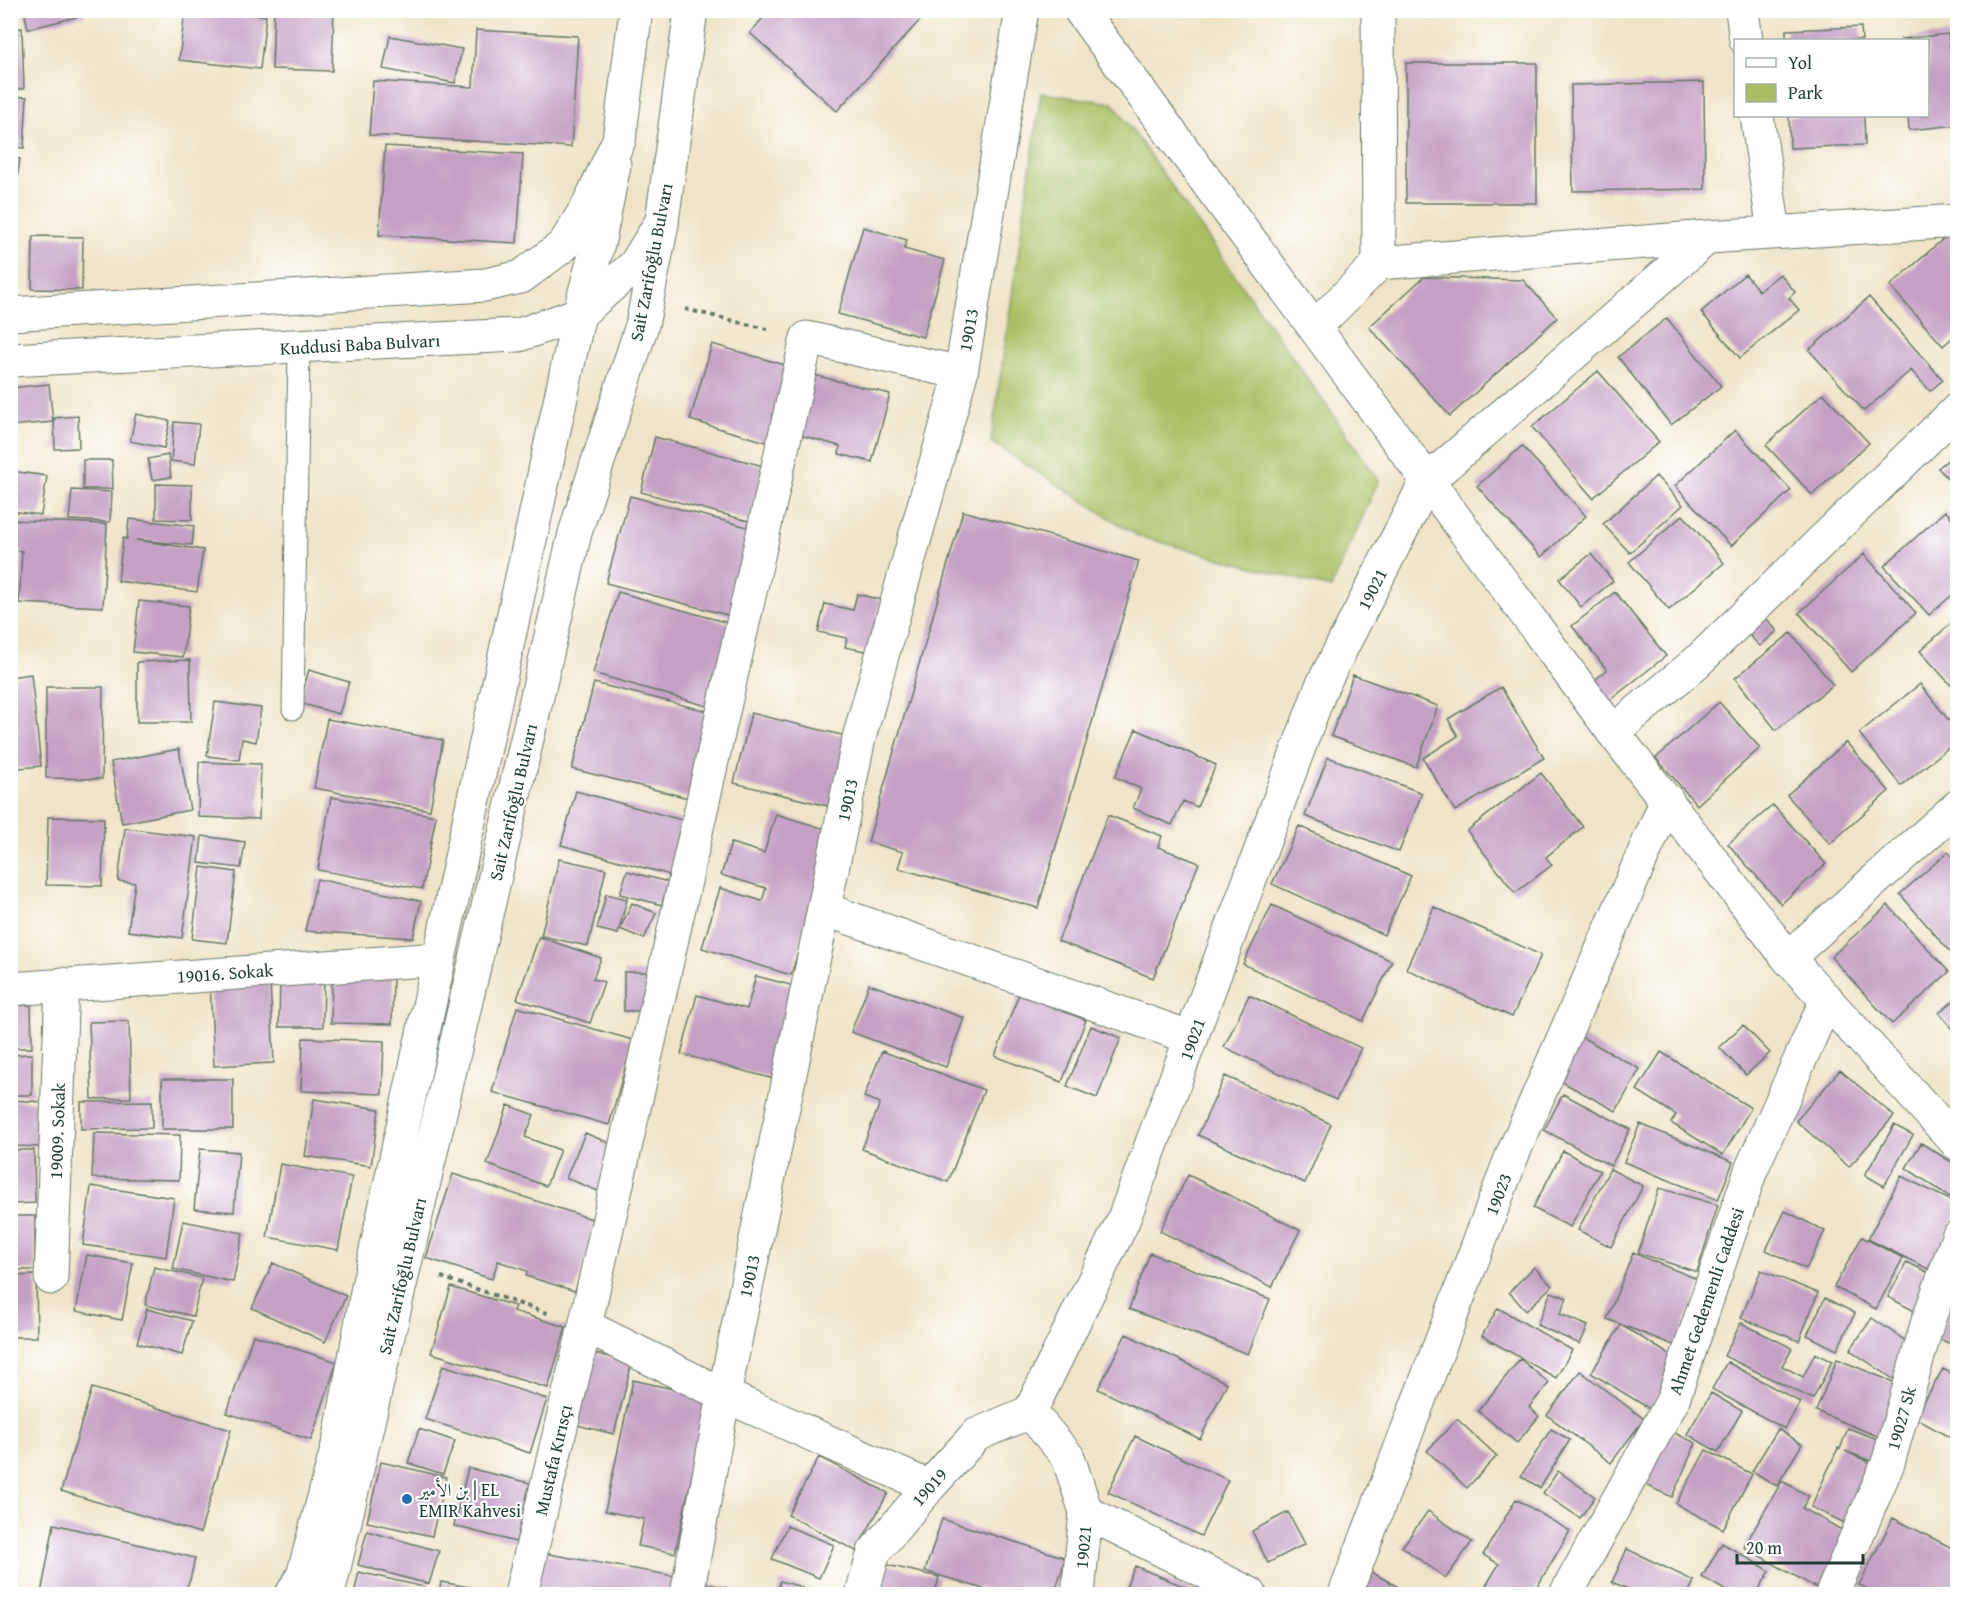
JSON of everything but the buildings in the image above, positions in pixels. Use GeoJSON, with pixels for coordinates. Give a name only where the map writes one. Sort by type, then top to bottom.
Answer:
{"type":"FeatureCollection","features":[{"type":"Feature","properties":{"kind":"street","name":"Sait Zarifoğlu Bulvarı"},"geometry":{"type":"LineString","coordinates":[[308,1588],[340,1438],[368,1287],[579,314],[599,240],[619,140],[636,10]]}},
{"type":"Feature","properties":{"kind":"street","name":"Sait Zarifoğlu Bulvarı"},"geometry":{"type":"LineString","coordinates":[[308,1588],[405,1265],[575,533],[642,326],[663,221],[691,10]]}},
{"type":"Feature","properties":{"kind":"street","name":"19013"},"geometry":{"type":"LineString","coordinates":[[687,1594],[724,1395],[859,738],[961,373],[1022,10]]}},
{"type":"Feature","properties":{"kind":"street"},"geometry":{"type":"LineString","coordinates":[[1080,10],[1612,732],[1788,958],[1958,1144]]}},
{"type":"Feature","properties":{"kind":"street"},"geometry":{"type":"LineString","coordinates":[[1378,10],[1379,263]]}},
{"type":"Feature","properties":{"kind":"street"},"geometry":{"type":"LineString","coordinates":[[1742,10],[1746,39]]}},
{"type":"Feature","properties":{"kind":"street"},"geometry":{"type":"LineString","coordinates":[[1757,117],[1774,232]]}},
{"type":"Feature","properties":{"kind":"street"},"geometry":{"type":"LineString","coordinates":[[10,314],[485,285],[521,278],[564,245],[589,204],[619,140]]}},
{"type":"Feature","properties":{"kind":"street","name":"Kuddusi Baba Bulvarı"},"geometry":{"type":"LineString","coordinates":[[10,360],[519,335],[579,314],[635,265],[663,221]]}},
{"type":"Feature","properties":{"kind":"street"},"geometry":{"type":"LineString","coordinates":[[1315,327],[1379,263],[1774,232],[1958,221]]}},
{"type":"Feature","properties":{"kind":"street"},"geometry":{"type":"LineString","coordinates":[[1426,482],[1708,237]]}},
{"type":"Feature","properties":{"kind":"street"},"geometry":{"type":"LineString","coordinates":[[807,338],[961,373]]}},
{"type":"Feature","properties":{"kind":"street","name":"Mustafa Kırısçı"},"geometry":{"type":"LineString","coordinates":[[521,1594],[585,1326],[807,338]]}},
{"type":"Feature","properties":{"kind":"street"},"geometry":{"type":"LineString","coordinates":[[1612,732],[1697,662],[1958,408]]}},
{"type":"Feature","properties":{"kind":"street","name":"19021"},"geometry":{"type":"LineString","coordinates":[[1078,1594],[1086,1512],[1068,1457],[1030,1412],[1123,1221],[1321,688],[1426,482]]}},
{"type":"Feature","properties":{"kind":"street","name":"19023"},"geometry":{"type":"LineString","coordinates":[[1345,1594],[1512,1156],[1667,800]]}},
{"type":"Feature","properties":{"kind":"street"},"geometry":{"type":"LineString","coordinates":[[1788,958],[1958,806]]}},
{"type":"Feature","properties":{"kind":"street"},"geometry":{"type":"LineString","coordinates":[[824,909],[1192,1038]]}},
{"type":"Feature","properties":{"kind":"street","name":"19016. Sokak"},"geometry":{"type":"LineString","coordinates":[[10,989],[439,959]]}},
{"type":"Feature","properties":{"kind":"street","name":"19009. Sokak"},"geometry":{"type":"LineString","coordinates":[[51,1278],[62,984]]}},
{"type":"Feature","properties":{"kind":"street","name":"Ahmet Gedemenli Caddesi"},"geometry":{"type":"LineString","coordinates":[[1566,1594],[1672,1402],[1751,1170],[1827,999]]}},
{"type":"Feature","properties":{"kind":"street","name":"19027 Sk"},"geometry":{"type":"LineString","coordinates":[[1832,1594],[1888,1463],[1928,1321],[1958,1237]]}},
{"type":"Feature","properties":{"kind":"street"},"geometry":{"type":"LineString","coordinates":[[585,1326],[724,1395],[929,1487]]}},
{"type":"Feature","properties":{"kind":"street","name":"19019"},"geometry":{"type":"LineString","coordinates":[[862,1594],[874,1552],[976,1436],[1030,1412]]}},
{"type":"Feature","properties":{"kind":"street"},"geometry":{"type":"LineString","coordinates":[[1086,1512],[1250,1594]]}},
{"type":"Feature","properties":{"kind":"lane"},"geometry":{"type":"LineString","coordinates":[[293,709],[299,347]]}},
{"type":"Feature","properties":{"kind":"path"},"geometry":{"type":"LineString","coordinates":[[647,299],[807,338]]}},
{"type":"Feature","properties":{"kind":"path"},"geometry":{"type":"LineString","coordinates":[[405,1265],[585,1326]]}},
{"type":"Feature","properties":{"kind":"green space"},"geometry":{"type":"Polygon","coordinates":[[[1041,93],[1113,103],[1379,480],[1331,588],[1138,536],[991,442],[1041,93]]]}},
{"type":"Feature","properties":{"kind":"place","name":"بن الأمير | EL EMIR Kahvesi"},"geometry":{"type":"Point","coordinates":[407,1499]}}]}
